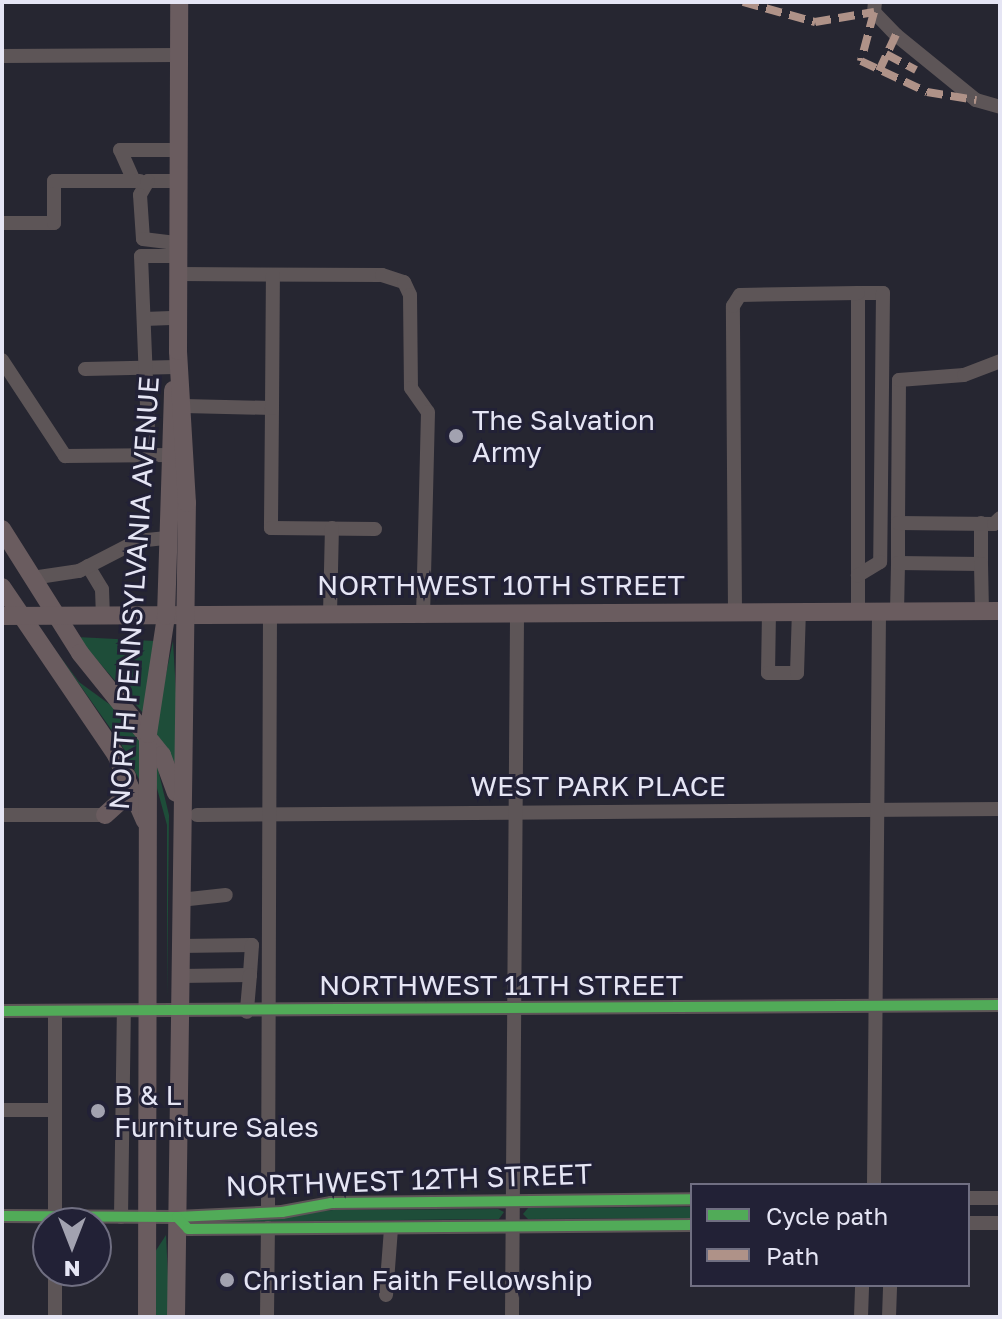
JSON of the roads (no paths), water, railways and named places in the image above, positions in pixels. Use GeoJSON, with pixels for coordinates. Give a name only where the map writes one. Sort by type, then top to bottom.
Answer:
{"type":"FeatureCollection","features":[{"type":"Feature","properties":{"kind":"main road","name":"NORTH PENNSYLVANIA AVENUE"},"geometry":{"type":"LineString","coordinates":[[147,1317],[148,734],[166,616],[169,455],[177,359],[179,2]]}},
{"type":"Feature","properties":{"kind":"main road","name":"NORTH PENNSYLVANIA AVENUE"},"geometry":{"type":"LineString","coordinates":[[177,359],[184,406],[187,804]]}},
{"type":"Feature","properties":{"kind":"main road"},"geometry":{"type":"LineString","coordinates":[[2,529],[56,617],[148,734],[187,804],[181,834],[176,1317]]}},
{"type":"Feature","properties":{"kind":"main road"},"geometry":{"type":"LineString","coordinates":[[2,587],[11,616],[127,776],[147,828]]}},
{"type":"Feature","properties":{"kind":"main road","name":"NORTHWEST 10TH STREET"},"geometry":{"type":"LineString","coordinates":[[11,616],[991,611]]}},
{"type":"Feature","properties":{"kind":"main road"},"geometry":{"type":"LineString","coordinates":[[105,815],[124,798],[127,776]]}},
{"type":"Feature","properties":{"kind":"main road"},"geometry":{"type":"LineString","coordinates":[[105,815],[147,828]]}},
{"type":"Feature","properties":{"kind":"street"},"geometry":{"type":"LineString","coordinates":[[875,2],[874,12],[896,35],[976,100],[1000,107]]}},
{"type":"Feature","properties":{"kind":"street"},"geometry":{"type":"LineString","coordinates":[[2,56],[178,55]]}},
{"type":"Feature","properties":{"kind":"street"},"geometry":{"type":"LineString","coordinates":[[178,150],[120,150],[141,181],[141,235],[147,242],[178,258]]}},
{"type":"Feature","properties":{"kind":"street"},"geometry":{"type":"LineString","coordinates":[[2,223],[54,223],[54,181],[178,181]]}},
{"type":"Feature","properties":{"kind":"street"},"geometry":{"type":"LineString","coordinates":[[149,455],[149,368],[141,256],[178,258],[273,275],[392,276],[407,286],[411,388],[428,412],[423,616]]}},
{"type":"Feature","properties":{"kind":"street"},"geometry":{"type":"LineString","coordinates":[[273,275],[271,528],[375,529]]}},
{"type":"Feature","properties":{"kind":"street"},"geometry":{"type":"LineString","coordinates":[[858,293],[858,611]]}},
{"type":"Feature","properties":{"kind":"street"},"geometry":{"type":"LineString","coordinates":[[735,612],[733,306],[740,295],[883,293],[880,562],[858,575]]}},
{"type":"Feature","properties":{"kind":"street"},"geometry":{"type":"LineString","coordinates":[[144,319],[178,318]]}},
{"type":"Feature","properties":{"kind":"street"},"geometry":{"type":"LineString","coordinates":[[85,369],[149,368],[177,359]]}},
{"type":"Feature","properties":{"kind":"street"},"geometry":{"type":"LineString","coordinates":[[2,360],[65,456],[169,455]]}},
{"type":"Feature","properties":{"kind":"street"},"geometry":{"type":"LineString","coordinates":[[874,1183],[877,809],[888,612],[898,563],[899,380],[964,375],[1000,361]]}},
{"type":"Feature","properties":{"kind":"street"},"geometry":{"type":"LineString","coordinates":[[184,406],[272,408]]}},
{"type":"Feature","properties":{"kind":"street"},"geometry":{"type":"LineString","coordinates":[[898,523],[981,523],[1000,518]]}},
{"type":"Feature","properties":{"kind":"street"},"geometry":{"type":"LineString","coordinates":[[981,523],[981,564],[991,611]]}},
{"type":"Feature","properties":{"kind":"street"},"geometry":{"type":"LineString","coordinates":[[330,614],[332,528]]}},
{"type":"Feature","properties":{"kind":"street"},"geometry":{"type":"LineString","coordinates":[[32,578],[88,566],[137,541],[167,538]]}},
{"type":"Feature","properties":{"kind":"street"},"geometry":{"type":"LineString","coordinates":[[898,563],[981,564]]}},
{"type":"Feature","properties":{"kind":"street"},"geometry":{"type":"LineString","coordinates":[[88,566],[102,589],[103,616]]}},
{"type":"Feature","properties":{"kind":"street"},"geometry":{"type":"LineString","coordinates":[[769,611],[768,673],[797,673],[799,611]]}},
{"type":"Feature","properties":{"kind":"street"},"geometry":{"type":"LineString","coordinates":[[268,1212],[272,814],[270,614]]}},
{"type":"Feature","properties":{"kind":"street"},"geometry":{"type":"LineString","coordinates":[[512,1317],[517,615]]}},
{"type":"Feature","properties":{"kind":"street"},"geometry":{"type":"LineString","coordinates":[[768,635],[798,635]]}},
{"type":"Feature","properties":{"kind":"street","name":"WEST PARK PLACE"},"geometry":{"type":"LineString","coordinates":[[187,804],[272,814],[1000,809]]}},
{"type":"Feature","properties":{"kind":"street"},"geometry":{"type":"LineString","coordinates":[[2,815],[105,815]]}},
{"type":"Feature","properties":{"kind":"street"},"geometry":{"type":"LineString","coordinates":[[180,900],[226,895]]}},
{"type":"Feature","properties":{"kind":"street"},"geometry":{"type":"LineString","coordinates":[[180,946],[252,945],[247,1012]]}},
{"type":"Feature","properties":{"kind":"street"},"geometry":{"type":"LineString","coordinates":[[180,976],[250,975]]}},
{"type":"Feature","properties":{"kind":"street","name":"NORTHWEST 11TH STREET"},"geometry":{"type":"LineString","coordinates":[[2,1011],[247,1012],[1000,1005]]}},
{"type":"Feature","properties":{"kind":"street"},"geometry":{"type":"LineString","coordinates":[[55,1012],[55,1207]]}},
{"type":"Feature","properties":{"kind":"street"},"geometry":{"type":"LineString","coordinates":[[121,1217],[124,1012]]}},
{"type":"Feature","properties":{"kind":"street"},"geometry":{"type":"LineString","coordinates":[[124,1035],[148,1037]]}},
{"type":"Feature","properties":{"kind":"street"},"geometry":{"type":"LineString","coordinates":[[124,1072],[148,1073]]}},
{"type":"Feature","properties":{"kind":"street"},"geometry":{"type":"LineString","coordinates":[[2,1110],[55,1110]]}},
{"type":"Feature","properties":{"kind":"street"},"geometry":{"type":"LineString","coordinates":[[123,1117],[148,1117]]}},
{"type":"Feature","properties":{"kind":"street"},"geometry":{"type":"LineString","coordinates":[[122,1172],[148,1175]]}},
{"type":"Feature","properties":{"kind":"street"},"geometry":{"type":"LineString","coordinates":[[970,1198],[1000,1198]]}},
{"type":"Feature","properties":{"kind":"street","name":"NORTHWEST 12TH STREET"},"geometry":{"type":"LineString","coordinates":[[112,1217],[268,1212],[331,1203],[690,1199]]}},
{"type":"Feature","properties":{"kind":"street","name":"NORTHWEST 12TH STREET"},"geometry":{"type":"LineString","coordinates":[[2,1216],[32,1218]]}},
{"type":"Feature","properties":{"kind":"street","name":"NORTHWEST 12TH STREET"},"geometry":{"type":"LineString","coordinates":[[177,1217],[188,1229],[690,1225]]}},
{"type":"Feature","properties":{"kind":"street"},"geometry":{"type":"LineString","coordinates":[[970,1223],[1000,1223]]}},
{"type":"Feature","properties":{"kind":"street"},"geometry":{"type":"LineString","coordinates":[[267,1317],[268,1228]]}},
{"type":"Feature","properties":{"kind":"street"},"geometry":{"type":"LineString","coordinates":[[386,1295],[391,1228]]}},
{"type":"Feature","properties":{"kind":"street"},"geometry":{"type":"LineString","coordinates":[[55,1287],[55,1317]]}},
{"type":"Feature","properties":{"kind":"street"},"geometry":{"type":"LineString","coordinates":[[861,1317],[862,1287]]}},
{"type":"Feature","properties":{"kind":"street"},"geometry":{"type":"LineString","coordinates":[[889,1317],[890,1287]]}},
{"type":"Feature","properties":{"kind":"place","name":"The Salvation Army"},"geometry":{"type":"Point","coordinates":[456,436]}},
{"type":"Feature","properties":{"kind":"place","name":"B & L Furniture Sales"},"geometry":{"type":"Point","coordinates":[98,1111]}},
{"type":"Feature","properties":{"kind":"place","name":"Christian Faith Fellowship"},"geometry":{"type":"Point","coordinates":[227,1280]}}]}
